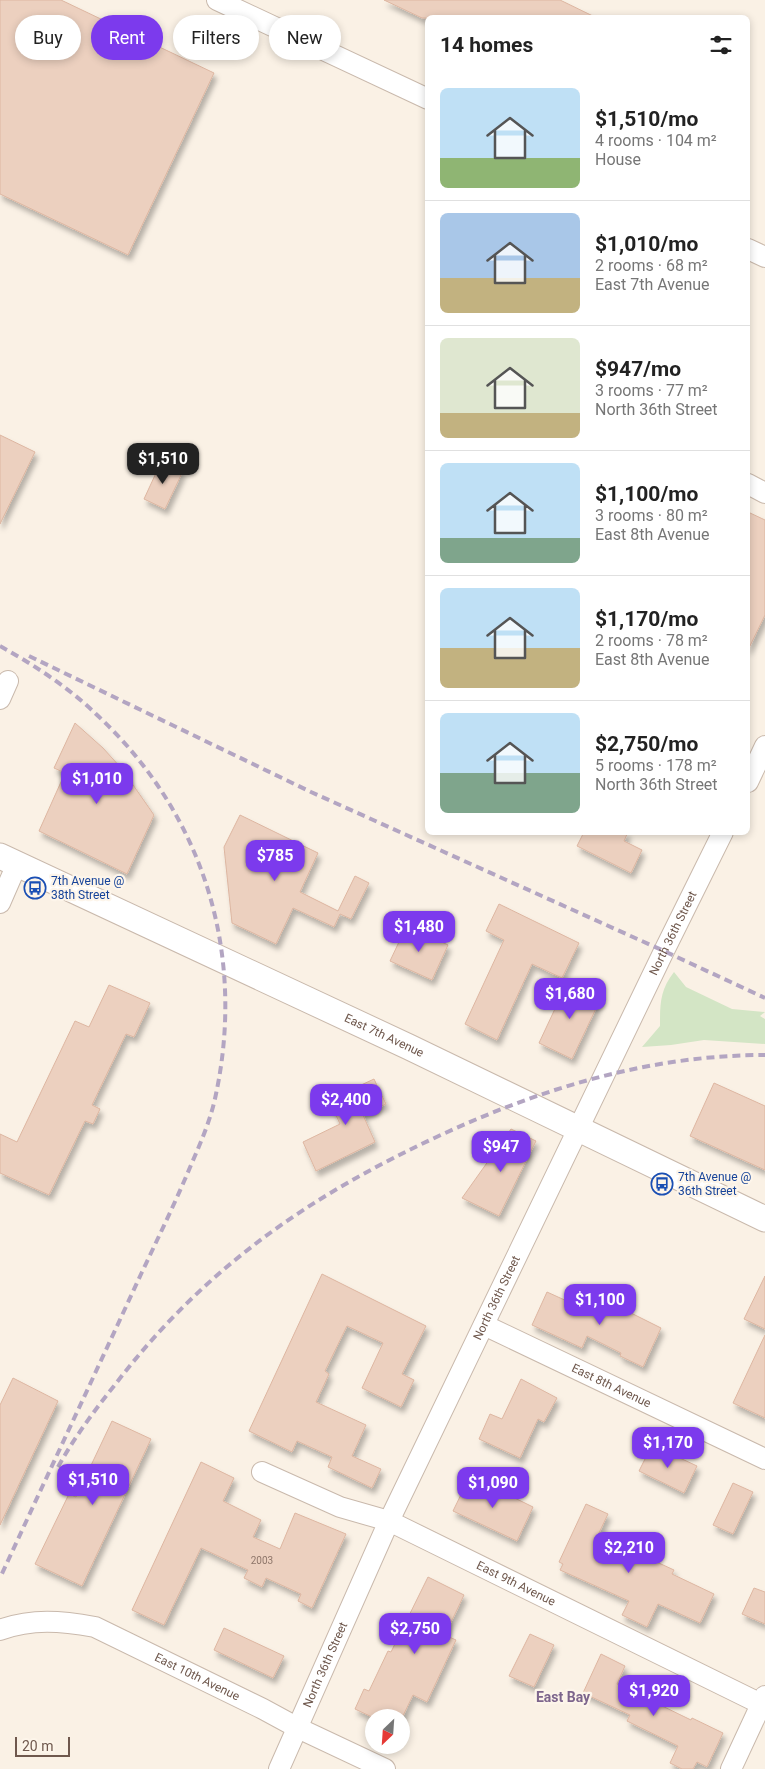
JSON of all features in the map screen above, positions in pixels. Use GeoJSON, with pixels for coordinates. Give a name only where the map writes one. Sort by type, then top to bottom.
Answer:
{"type":"FeatureCollection","features":[{"type":"Feature","properties":{"kind":"street"},"geometry":{"type":"LineString","coordinates":[[217,0],[425,98]]}},
{"type":"Feature","properties":{"kind":"street"},"geometry":{"type":"LineString","coordinates":[[750,250],[765,257]]}},
{"type":"Feature","properties":{"kind":"street"},"geometry":{"type":"LineString","coordinates":[[750,485],[765,492]]}},
{"type":"Feature","properties":{"kind":"street"},"geometry":{"type":"LineString","coordinates":[[750,778],[765,746]]}},
{"type":"Feature","properties":{"kind":"street","name":"North 36th Street"},"geometry":{"type":"LineString","coordinates":[[279,1769],[389,1521],[722,835]]}},
{"type":"Feature","properties":{"kind":"street"},"geometry":{"type":"LineString","coordinates":[[0,903],[9,860]]}},
{"type":"Feature","properties":{"kind":"street","name":"East 7th Avenue"},"geometry":{"type":"LineString","coordinates":[[9,860],[409,1047],[765,1219]]}},
{"type":"Feature","properties":{"kind":"street","name":"East 8th Avenue"},"geometry":{"type":"LineString","coordinates":[[484,1326],[765,1459]]}},
{"type":"Feature","properties":{"kind":"street","name":"East 9th Avenue"},"geometry":{"type":"LineString","coordinates":[[262,1472],[340,1507],[389,1521],[764,1702]]}},
{"type":"Feature","properties":{"kind":"street","name":"East 10th Avenue"},"geometry":{"type":"LineString","coordinates":[[0,1630],[10,1626],[40,1621],[65,1622],[95,1628],[385,1769]]}},
{"type":"Feature","properties":{"kind":"street"},"geometry":{"type":"LineString","coordinates":[[730,1769],[764,1702]]}},
{"type":"Feature","properties":{"kind":"green space"},"geometry":{"type":"Polygon","coordinates":[[[674,972],[686,987],[732,1009],[765,1012],[760,1016],[765,1019],[765,1044],[704,1040],[642,1047],[660,1026],[663,991],[674,972]]]}},
{"type":"Feature","properties":{"kind":"building"},"geometry":{"type":"Polygon","coordinates":[[[0,0],[61,0],[92,15],[91,60],[163,60],[163,49],[173,53],[173,60],[187,60],[214,73],[128,255],[0,194],[0,0]]]}},
{"type":"Feature","properties":{"kind":"building"},"geometry":{"type":"Polygon","coordinates":[[[384,0],[560,0],[591,15],[425,15],[425,18],[384,0]]]}},
{"type":"Feature","properties":{"kind":"building"},"geometry":{"type":"Polygon","coordinates":[[[0,435],[35,452],[0,524],[0,435]]]}},
{"type":"Feature","properties":{"kind":"building"},"geometry":{"type":"Polygon","coordinates":[[[162,460],[183,471],[165,509],[144,499],[162,460]]]}},
{"type":"Feature","properties":{"kind":"building"},"geometry":{"type":"Polygon","coordinates":[[[750,513],[765,520],[765,615],[750,646],[750,513]]]}},
{"type":"Feature","properties":{"kind":"building"},"geometry":{"type":"Polygon","coordinates":[[[75,723],[103,748],[122,769],[154,815],[127,874],[39,831],[65,773],[54,768],[75,723]]]}},
{"type":"Feature","properties":{"kind":"building"},"geometry":{"type":"Polygon","coordinates":[[[240,815],[318,853],[300,892],[338,911],[355,876],[369,883],[351,919],[340,914],[334,927],[293,908],[276,944],[232,923],[224,847],[240,815]]]}},
{"type":"Feature","properties":{"kind":"building"},"geometry":{"type":"Polygon","coordinates":[[[582,835],[627,835],[624,841],[642,850],[631,873],[577,846],[582,835]]]}},
{"type":"Feature","properties":{"kind":"building"},"geometry":{"type":"Polygon","coordinates":[[[499,904],[579,943],[562,978],[532,964],[497,1040],[465,1024],[504,940],[486,931],[499,904]]]}},
{"type":"Feature","properties":{"kind":"building"},"geometry":{"type":"Polygon","coordinates":[[[407,925],[448,945],[432,980],[390,961],[407,925]]]}},
{"type":"Feature","properties":{"kind":"building"},"geometry":{"type":"Polygon","coordinates":[[[568,981],[601,998],[572,1059],[539,1043],[568,981]]]}},
{"type":"Feature","properties":{"kind":"building"},"geometry":{"type":"Polygon","coordinates":[[[109,985],[150,1003],[134,1037],[126,1034],[92,1105],[100,1109],[93,1124],[85,1121],[49,1195],[0,1173],[0,1134],[17,1142],[75,1021],[89,1027],[109,985]]]}},
{"type":"Feature","properties":{"kind":"building"},"geometry":{"type":"Polygon","coordinates":[[[374,1079],[386,1104],[363,1115],[375,1142],[316,1171],[303,1142],[340,1124],[329,1100],[374,1079]]]}},
{"type":"Feature","properties":{"kind":"building"},"geometry":{"type":"Polygon","coordinates":[[[714,1083],[765,1106],[765,1170],[690,1136],[714,1083]]]}},
{"type":"Feature","properties":{"kind":"building"},"geometry":{"type":"Polygon","coordinates":[[[511,1129],[536,1141],[499,1216],[462,1198],[511,1129]]]}},
{"type":"Feature","properties":{"kind":"building"},"geometry":{"type":"Polygon","coordinates":[[[322,1274],[426,1326],[402,1374],[414,1380],[401,1407],[362,1388],[383,1343],[347,1326],[325,1371],[329,1374],[316,1402],[366,1425],[352,1456],[381,1469],[372,1488],[328,1467],[332,1457],[297,1441],[292,1452],[249,1431],[322,1274]]]}},
{"type":"Feature","properties":{"kind":"building"},"geometry":{"type":"Polygon","coordinates":[[[765,1276],[765,1329],[744,1319],[765,1276]]]}},
{"type":"Feature","properties":{"kind":"building"},"geometry":{"type":"Polygon","coordinates":[[[617,1285],[631,1292],[623,1309],[661,1328],[643,1367],[620,1356],[621,1353],[587,1336],[582,1348],[532,1325],[547,1292],[602,1317],[617,1285]]]}},
{"type":"Feature","properties":{"kind":"building"},"geometry":{"type":"Polygon","coordinates":[[[765,1335],[765,1418],[733,1403],[765,1335]]]}},
{"type":"Feature","properties":{"kind":"building"},"geometry":{"type":"Polygon","coordinates":[[[13,1378],[58,1401],[0,1525],[0,1405],[13,1378]]]}},
{"type":"Feature","properties":{"kind":"building"},"geometry":{"type":"Polygon","coordinates":[[[521,1379],[557,1398],[544,1422],[538,1419],[520,1458],[479,1439],[490,1414],[502,1419],[521,1379]]]}},
{"type":"Feature","properties":{"kind":"building"},"geometry":{"type":"Polygon","coordinates":[[[112,1421],[151,1439],[82,1586],[35,1564],[69,1494],[76,1497],[112,1421]]]}},
{"type":"Feature","properties":{"kind":"building"},"geometry":{"type":"Polygon","coordinates":[[[652,1445],[697,1466],[684,1493],[639,1471],[652,1445]]]}},
{"type":"Feature","properties":{"kind":"building"},"geometry":{"type":"Polygon","coordinates":[[[201,1462],[234,1478],[223,1501],[261,1520],[253,1537],[280,1549],[295,1513],[346,1534],[312,1608],[298,1601],[301,1594],[266,1578],[262,1587],[244,1578],[248,1570],[201,1548],[164,1625],[132,1610],[201,1462]]]}},
{"type":"Feature","properties":{"kind":"building"},"geometry":{"type":"Polygon","coordinates":[[[470,1476],[533,1507],[517,1541],[453,1511],[470,1476]]]}},
{"type":"Feature","properties":{"kind":"building"},"geometry":{"type":"Polygon","coordinates":[[[733,1483],[753,1492],[733,1534],[713,1525],[733,1483]]]}},
{"type":"Feature","properties":{"kind":"building"},"geometry":{"type":"Polygon","coordinates":[[[586,1504],[608,1514],[598,1535],[674,1570],[672,1574],[714,1594],[700,1623],[658,1604],[647,1627],[622,1615],[629,1601],[560,1570],[563,1564],[559,1562],[586,1504]]]}},
{"type":"Feature","properties":{"kind":"building"},"geometry":{"type":"Polygon","coordinates":[[[428,1577],[464,1595],[445,1635],[456,1640],[427,1702],[413,1695],[406,1709],[365,1709],[365,1714],[355,1709],[364,1689],[369,1691],[388,1651],[391,1652],[428,1577]]]}},
{"type":"Feature","properties":{"kind":"building"},"geometry":{"type":"Polygon","coordinates":[[[754,1588],[765,1592],[765,1624],[742,1614],[754,1588]]]}},
{"type":"Feature","properties":{"kind":"building"},"geometry":{"type":"Polygon","coordinates":[[[224,1628],[284,1656],[273,1678],[214,1650],[224,1628]]]}},
{"type":"Feature","properties":{"kind":"building"},"geometry":{"type":"Polygon","coordinates":[[[530,1634],[554,1645],[534,1687],[509,1676],[530,1634]]]}},
{"type":"Feature","properties":{"kind":"building"},"geometry":{"type":"Polygon","coordinates":[[[601,1654],[625,1666],[617,1684],[691,1720],[692,1718],[723,1733],[707,1767],[697,1762],[693,1769],[682,1769],[670,1763],[678,1746],[627,1721],[630,1715],[583,1693],[601,1654]]]}},
{"type":"Feature","properties":{"kind":"railway"},"geometry":{"type":"LineString","coordinates":[[0,646],[50,677],[85,704],[133,753],[164,795],[189,840],[207,888],[219,937],[225,989],[224,1041],[216,1094],[205,1130],[173,1205],[0,1578]]}},
{"type":"Feature","properties":{"kind":"railway"},"geometry":{"type":"LineString","coordinates":[[29,656],[311,792],[765,998]]}},
{"type":"Feature","properties":{"kind":"railway"},"geometry":{"type":"LineString","coordinates":[[58,1467],[77,1435],[107,1395],[149,1344],[185,1305],[223,1270],[262,1239],[304,1209],[348,1183],[443,1134],[482,1117],[560,1088],[600,1077],[682,1061],[723,1056],[765,1055]]}},
{"type":"Feature","properties":{"kind":"place","name":"7th Avenue @ 38th Street"},"geometry":{"type":"Point","coordinates":[35,888]}},
{"type":"Feature","properties":{"kind":"place","name":"7th Avenue @ 36th Street"},"geometry":{"type":"Point","coordinates":[662,1184]}},
{"type":"Feature","properties":{"kind":"district","name":"East Bay"},"geometry":{"type":"Point","coordinates":[563,1697]}}]}
